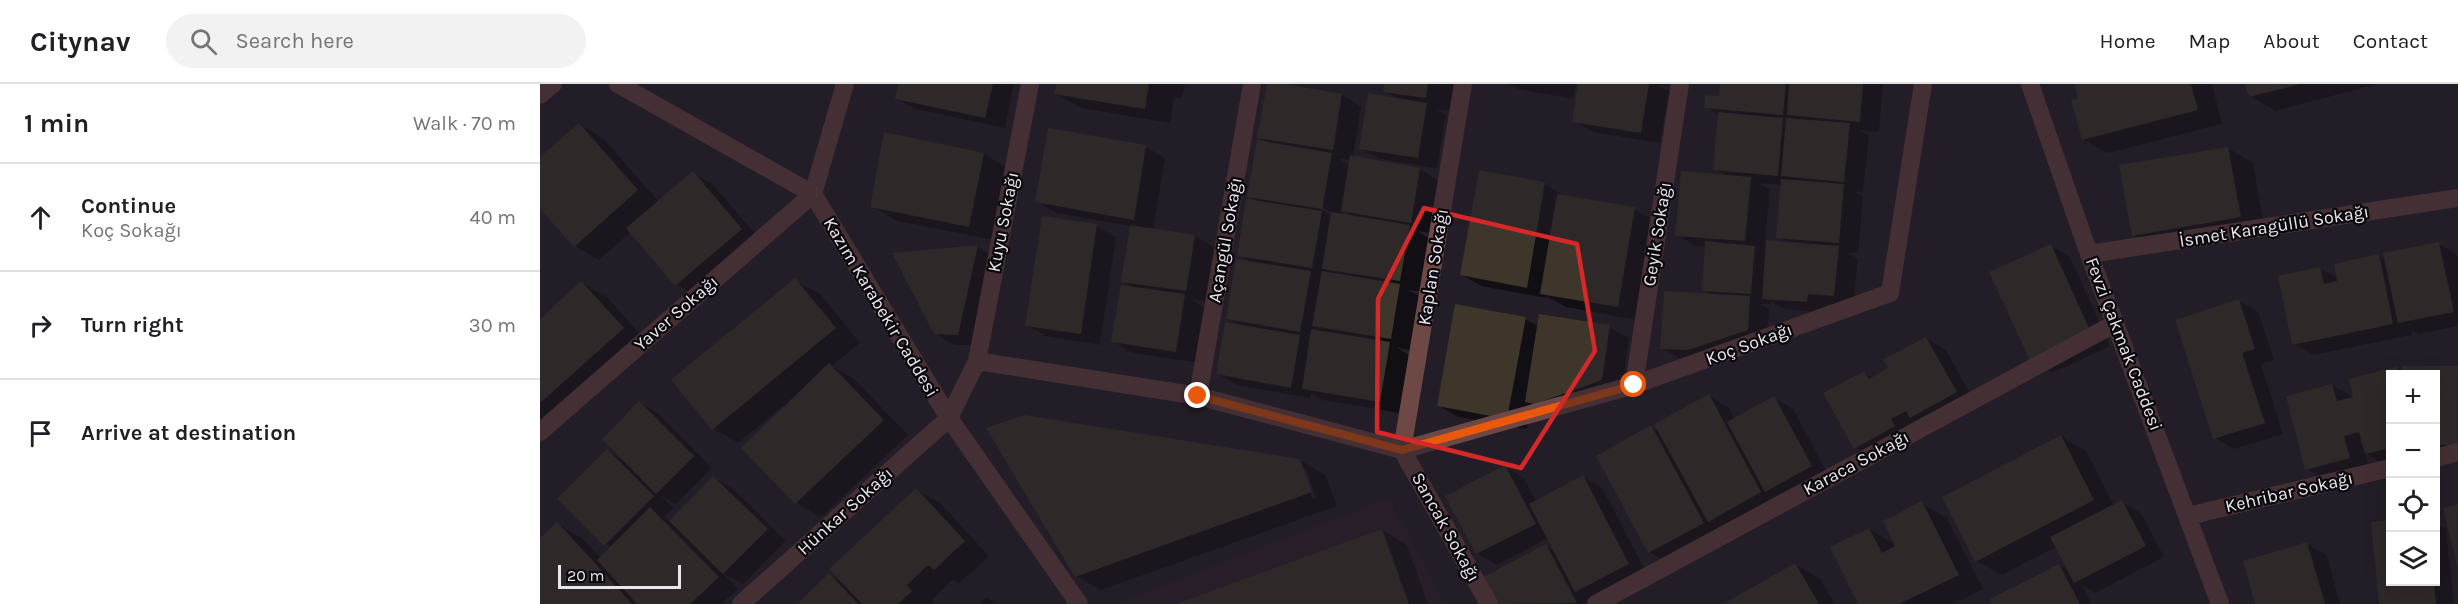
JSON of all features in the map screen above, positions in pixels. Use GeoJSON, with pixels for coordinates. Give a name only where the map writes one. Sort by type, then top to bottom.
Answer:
{"type":"FeatureCollection","features":[{"type":"Feature","properties":{"kind":"street"},"geometry":{"type":"LineString","coordinates":[[540,95],[553,84]]}},
{"type":"Feature","properties":{"kind":"street","name":"Kazım Karabekir Caddesi"},"geometry":{"type":"LineString","coordinates":[[618,84],[813,194],[949,418],[1079,604]]}},
{"type":"Feature","properties":{"kind":"street"},"geometry":{"type":"LineString","coordinates":[[813,194],[845,84]]}},
{"type":"Feature","properties":{"kind":"street","name":"Kuyu Sokağı"},"geometry":{"type":"LineString","coordinates":[[949,418],[977,361],[1030,84]]}},
{"type":"Feature","properties":{"kind":"street","name":"Açangül Sokağı"},"geometry":{"type":"LineString","coordinates":[[1198,396],[1252,84]]}},
{"type":"Feature","properties":{"kind":"street","name":"Kaplan Sokağı"},"geometry":{"type":"LineString","coordinates":[[1402,450],[1463,84]]}},
{"type":"Feature","properties":{"kind":"street","name":"Geyik Sokağı"},"geometry":{"type":"LineString","coordinates":[[1634,385],[1680,84]]}},
{"type":"Feature","properties":{"kind":"street","name":"Koç Sokağı"},"geometry":{"type":"LineString","coordinates":[[1402,450],[1634,385],[1890,293],[1923,84]]}},
{"type":"Feature","properties":{"kind":"street","name":"Fevzi Çakmak Caddesi"},"geometry":{"type":"LineString","coordinates":[[2030,84],[2089,254],[2219,604]]}},
{"type":"Feature","properties":{"kind":"street","name":"Yaver Sokağı"},"geometry":{"type":"LineString","coordinates":[[540,432],[813,194]]}},
{"type":"Feature","properties":{"kind":"street","name":"İsmet Karagüllü Sokağı"},"geometry":{"type":"LineString","coordinates":[[2089,254],[2458,198]]}},
{"type":"Feature","properties":{"kind":"street","name":"Karaca Sokağı"},"geometry":{"type":"LineString","coordinates":[[1596,604],[2116,323]]}},
{"type":"Feature","properties":{"kind":"street"},"geometry":{"type":"LineString","coordinates":[[977,361],[1198,396],[1402,450]]}},
{"type":"Feature","properties":{"kind":"street","name":"Hünkar Sokağı"},"geometry":{"type":"LineString","coordinates":[[741,604],[949,418]]}},
{"type":"Feature","properties":{"kind":"street","name":"Sancak Sokağı"},"geometry":{"type":"LineString","coordinates":[[1402,450],[1489,604]]}},
{"type":"Feature","properties":{"kind":"street"},"geometry":{"type":"LineString","coordinates":[[2440,457],[2458,452]]}},
{"type":"Feature","properties":{"kind":"street","name":"Kehribar Sokağı"},"geometry":{"type":"LineString","coordinates":[[2188,516],[2386,469]]}},
{"type":"Feature","properties":{"kind":"highlighted area"},"geometry":{"type":"Polygon","coordinates":[[[1424,208],[1577,244],[1595,351],[1521,468],[1377,432],[1378,299],[1424,208]]]}},
{"type":"Feature","properties":{"kind":"shaded area"},"geometry":{"type":"Polygon","coordinates":[[[1389,498],[1443,604],[1125,604],[1123,601],[1389,498]]]}},
{"type":"Feature","properties":{"kind":"building"},"geometry":{"type":"Polygon","coordinates":[[[898,84],[993,84],[985,118],[895,99],[898,84]]]}},
{"type":"Feature","properties":{"kind":"building"},"geometry":{"type":"Polygon","coordinates":[[[1056,84],[1149,84],[1145,109],[1054,94],[1056,84]]]}},
{"type":"Feature","properties":{"kind":"building"},"geometry":{"type":"Polygon","coordinates":[[[1267,84],[1285,84],[1342,94],[1333,150],[1257,138],[1267,84]]]}},
{"type":"Feature","properties":{"kind":"building"},"geometry":{"type":"Polygon","coordinates":[[[1384,84],[1428,84],[1426,98],[1383,92],[1384,84]]]}},
{"type":"Feature","properties":{"kind":"building"},"geometry":{"type":"Polygon","coordinates":[[[1578,84],[1649,84],[1641,133],[1572,122],[1578,84]]]}},
{"type":"Feature","properties":{"kind":"building"},"geometry":{"type":"Polygon","coordinates":[[[1720,84],[1786,84],[1783,115],[1704,108],[1705,95],[1719,96],[1720,84]]]}},
{"type":"Feature","properties":{"kind":"building"},"geometry":{"type":"Polygon","coordinates":[[[1789,84],[1863,84],[1860,122],[1787,115],[1789,84]]]}},
{"type":"Feature","properties":{"kind":"building"},"geometry":{"type":"Polygon","coordinates":[[[2075,84],[2191,84],[2198,110],[2082,140],[2071,100],[2078,99],[2075,84]]]}},
{"type":"Feature","properties":{"kind":"building"},"geometry":{"type":"Polygon","coordinates":[[[2245,84],[2297,84],[2297,85],[2249,97],[2245,84]]]}},
{"type":"Feature","properties":{"kind":"building"},"geometry":{"type":"Polygon","coordinates":[[[1368,93],[1427,103],[1418,158],[1359,149],[1368,93]]]}},
{"type":"Feature","properties":{"kind":"building"},"geometry":{"type":"Polygon","coordinates":[[[1718,112],[1783,118],[1778,176],[1713,170],[1718,112]]]}},
{"type":"Feature","properties":{"kind":"building"},"geometry":{"type":"Polygon","coordinates":[[[1786,118],[1850,123],[1844,182],[1781,176],[1786,118]]]}},
{"type":"Feature","properties":{"kind":"building"},"geometry":{"type":"Polygon","coordinates":[[[579,123],[638,190],[574,247],[540,209],[540,157],[579,123]]]}},
{"type":"Feature","properties":{"kind":"building"},"geometry":{"type":"Polygon","coordinates":[[[1048,128],[1146,145],[1134,220],[1035,202],[1048,128]]]}},
{"type":"Feature","properties":{"kind":"building"},"geometry":{"type":"Polygon","coordinates":[[[884,132],[984,153],[969,227],[870,207],[884,132]]]}},
{"type":"Feature","properties":{"kind":"building"},"geometry":{"type":"Polygon","coordinates":[[[1257,140],[1332,153],[1322,209],[1247,197],[1257,140]]]}},
{"type":"Feature","properties":{"kind":"building"},"geometry":{"type":"Polygon","coordinates":[[[2228,147],[2241,217],[2132,236],[2119,165],[2228,147]]]}},
{"type":"Feature","properties":{"kind":"building"},"geometry":{"type":"Polygon","coordinates":[[[1350,155],[1420,168],[1411,223],[1341,211],[1350,155]]]}},
{"type":"Feature","properties":{"kind":"building"},"geometry":{"type":"Polygon","coordinates":[[[1479,170],[1545,182],[1527,288],[1460,275],[1479,170]]]}},
{"type":"Feature","properties":{"kind":"building"},"geometry":{"type":"Polygon","coordinates":[[[693,171],[742,229],[675,286],[626,228],[693,171]]]}},
{"type":"Feature","properties":{"kind":"building"},"geometry":{"type":"Polygon","coordinates":[[[1681,171],[1751,177],[1745,241],[1675,236],[1681,171]]]}},
{"type":"Feature","properties":{"kind":"building"},"geometry":{"type":"Polygon","coordinates":[[[1781,179],[1844,184],[1839,243],[1776,238],[1781,179]]]}},
{"type":"Feature","properties":{"kind":"building"},"geometry":{"type":"Polygon","coordinates":[[[1557,194],[1635,207],[1618,307],[1540,294],[1557,194]]]}},
{"type":"Feature","properties":{"kind":"building"},"geometry":{"type":"Polygon","coordinates":[[[1246,199],[1322,211],[1312,268],[1237,256],[1246,199]]]}},
{"type":"Feature","properties":{"kind":"building"},"geometry":{"type":"Polygon","coordinates":[[[1331,212],[1410,225],[1400,281],[1322,269],[1331,212]]]}},
{"type":"Feature","properties":{"kind":"building"},"geometry":{"type":"Polygon","coordinates":[[[1042,216],[1097,224],[1081,334],[1025,326],[1042,216]]]}},
{"type":"Feature","properties":{"kind":"building"},"geometry":{"type":"Polygon","coordinates":[[[1130,225],[1195,235],[1186,291],[1121,282],[1130,225]]]}},
{"type":"Feature","properties":{"kind":"building"},"geometry":{"type":"Polygon","coordinates":[[[1766,240],[1839,246],[1834,296],[1808,294],[1807,302],[1762,299],[1766,240]]]}},
{"type":"Feature","properties":{"kind":"building"},"geometry":{"type":"Polygon","coordinates":[[[1705,241],[1755,246],[1751,294],[1702,291],[1705,241]]]}},
{"type":"Feature","properties":{"kind":"building"},"geometry":{"type":"Polygon","coordinates":[[[2439,242],[2454,312],[2398,323],[2383,253],[2439,242]]]}},
{"type":"Feature","properties":{"kind":"building"},"geometry":{"type":"Polygon","coordinates":[[[2051,244],[2092,335],[2031,363],[1989,272],[2051,244]]]}},
{"type":"Feature","properties":{"kind":"building"},"geometry":{"type":"Polygon","coordinates":[[[978,245],[958,335],[934,334],[892,253],[978,245]]]}},
{"type":"Feature","properties":{"kind":"building"},"geometry":{"type":"Polygon","coordinates":[[[2379,254],[2393,324],[2292,345],[2278,276],[2320,267],[2324,284],[2337,281],[2334,264],[2379,254]]]}},
{"type":"Feature","properties":{"kind":"building"},"geometry":{"type":"Polygon","coordinates":[[[1236,259],[1311,271],[1300,332],[1226,319],[1236,259]]]}},
{"type":"Feature","properties":{"kind":"building"},"geometry":{"type":"Polygon","coordinates":[[[1322,271],[1400,284],[1391,339],[1312,326],[1322,271]]]}},
{"type":"Feature","properties":{"kind":"building"},"geometry":{"type":"Polygon","coordinates":[[[795,278],[836,328],[712,430],[671,380],[795,278]]]}},
{"type":"Feature","properties":{"kind":"building"},"geometry":{"type":"Polygon","coordinates":[[[581,281],[624,328],[540,403],[540,319],[581,281]]]}},
{"type":"Feature","properties":{"kind":"building"},"geometry":{"type":"Polygon","coordinates":[[[1121,285],[1185,294],[1176,352],[1111,342],[1121,285]]]}},
{"type":"Feature","properties":{"kind":"building"},"geometry":{"type":"Polygon","coordinates":[[[1664,291],[1750,296],[1748,330],[1688,350],[1660,349],[1664,291]]]}},
{"type":"Feature","properties":{"kind":"building"},"geometry":{"type":"Polygon","coordinates":[[[2239,299],[2255,349],[2242,353],[2265,423],[2213,439],[2175,320],[2239,299]]]}},
{"type":"Feature","properties":{"kind":"building"},"geometry":{"type":"Polygon","coordinates":[[[1455,304],[1526,317],[1507,419],[1437,406],[1455,304]]]}},
{"type":"Feature","properties":{"kind":"building"},"geometry":{"type":"Polygon","coordinates":[[[1539,314],[1610,325],[1602,380],[1535,404],[1525,402],[1539,314]]]}},
{"type":"Feature","properties":{"kind":"building"},"geometry":{"type":"Polygon","coordinates":[[[1225,322],[1300,335],[1291,388],[1216,374],[1225,322]]]}},
{"type":"Feature","properties":{"kind":"building"},"geometry":{"type":"Polygon","coordinates":[[[1311,329],[1390,342],[1380,402],[1302,389],[1311,329]]]}},
{"type":"Feature","properties":{"kind":"building"},"geometry":{"type":"Polygon","coordinates":[[[1926,337],[1957,392],[1910,418],[1906,411],[1891,419],[1895,426],[1854,449],[1823,393],[1864,371],[1869,379],[1888,368],[1883,360],[1926,337]]]}},
{"type":"Feature","properties":{"kind":"building"},"geometry":{"type":"Polygon","coordinates":[[[829,363],[884,420],[795,504],[741,448],[829,363]]]}},
{"type":"Feature","properties":{"kind":"building"},"geometry":{"type":"Polygon","coordinates":[[[2398,366],[2398,370],[2386,370],[2386,449],[2365,454],[2359,432],[2344,436],[2350,458],[2305,470],[2286,396],[2332,384],[2337,401],[2353,397],[2349,379],[2398,366]]]}},
{"type":"Feature","properties":{"kind":"building"},"geometry":{"type":"Polygon","coordinates":[[[2402,366],[2458,366],[2458,445],[2440,445],[2440,370],[2402,370],[2402,366]]]}},
{"type":"Feature","properties":{"kind":"building"},"geometry":{"type":"Polygon","coordinates":[[[1709,394],[1761,492],[1708,522],[1654,424],[1709,394]]]}},
{"type":"Feature","properties":{"kind":"building"},"geometry":{"type":"Polygon","coordinates":[[[1774,396],[1812,466],[1765,492],[1727,422],[1774,396]]]}},
{"type":"Feature","properties":{"kind":"building"},"geometry":{"type":"Polygon","coordinates":[[[639,401],[694,456],[656,494],[602,439],[639,401]]]}},
{"type":"Feature","properties":{"kind":"building"},"geometry":{"type":"Polygon","coordinates":[[[1024,415],[1300,459],[1312,492],[1075,577],[986,428],[1024,415]]]}},
{"type":"Feature","properties":{"kind":"building"},"geometry":{"type":"Polygon","coordinates":[[[1651,425],[1704,523],[1648,553],[1596,456],[1651,425]]]}},
{"type":"Feature","properties":{"kind":"building"},"geometry":{"type":"Polygon","coordinates":[[[2061,435],[2094,500],[1975,562],[1942,497],[2061,435]]]}},
{"type":"Feature","properties":{"kind":"building"},"geometry":{"type":"Polygon","coordinates":[[[607,449],[654,496],[604,546],[557,499],[607,449]]]}},
{"type":"Feature","properties":{"kind":"building"},"geometry":{"type":"Polygon","coordinates":[[[1505,465],[1536,524],[1476,554],[1445,496],[1505,465]]]}},
{"type":"Feature","properties":{"kind":"building"},"geometry":{"type":"Polygon","coordinates":[[[1583,475],[1629,564],[1575,592],[1529,504],[1583,475]]]}},
{"type":"Feature","properties":{"kind":"building"},"geometry":{"type":"Polygon","coordinates":[[[713,476],[768,529],[723,574],[669,521],[713,476]]]}},
{"type":"Feature","properties":{"kind":"building"},"geometry":{"type":"Polygon","coordinates":[[[916,488],[965,541],[934,570],[928,565],[907,585],[912,591],[898,604],[862,604],[829,569],[916,488]]]}},
{"type":"Feature","properties":{"kind":"building"},"geometry":{"type":"Polygon","coordinates":[[[2122,500],[2146,546],[2074,583],[2050,537],[2122,500]]]}},
{"type":"Feature","properties":{"kind":"building"},"geometry":{"type":"Polygon","coordinates":[[[1922,501],[1959,575],[1899,604],[1858,604],[1830,547],[1869,528],[1882,553],[1895,546],[1883,521],[1922,501]]]}},
{"type":"Feature","properties":{"kind":"building"},"geometry":{"type":"Polygon","coordinates":[[[2458,504],[2458,565],[2457,565],[2443,508],[2458,504]]]}},
{"type":"Feature","properties":{"kind":"building"},"geometry":{"type":"Polygon","coordinates":[[[650,507],[719,577],[690,604],[637,604],[597,560],[650,507]]]}},
{"type":"Feature","properties":{"kind":"building"},"geometry":{"type":"Polygon","coordinates":[[[2386,520],[2386,586],[2434,586],[2436,604],[2379,604],[2371,522],[2386,520]]]}},
{"type":"Feature","properties":{"kind":"building"},"geometry":{"type":"Polygon","coordinates":[[[557,522],[632,604],[540,604],[540,538],[557,522]]]}},
{"type":"Feature","properties":{"kind":"building"},"geometry":{"type":"Polygon","coordinates":[[[1382,529],[1409,604],[1176,604],[1382,529]]]}},
{"type":"Feature","properties":{"kind":"building"},"geometry":{"type":"Polygon","coordinates":[[[2307,542],[2325,604],[2255,604],[2243,561],[2307,542]]]}},
{"type":"Feature","properties":{"kind":"building"},"geometry":{"type":"Polygon","coordinates":[[[1546,544],[1577,603],[1498,604],[1483,577],[1546,544]]]}},
{"type":"Feature","properties":{"kind":"building"},"geometry":{"type":"Polygon","coordinates":[[[1795,563],[1819,604],[1723,604],[1795,563]]]}},
{"type":"Feature","properties":{"kind":"building"},"geometry":{"type":"Polygon","coordinates":[[[2059,564],[2080,604],[1992,604],[1990,599],[2059,564]]]}},
{"type":"Feature","properties":{"kind":"building"},"geometry":{"type":"Polygon","coordinates":[[[829,573],[858,604],[797,604],[829,573]]]}},
{"type":"Feature","properties":{"kind":"route"},"geometry":{"type":"LineString","coordinates":[[1198,396],[1402,450],[1634,385]]}}]}
